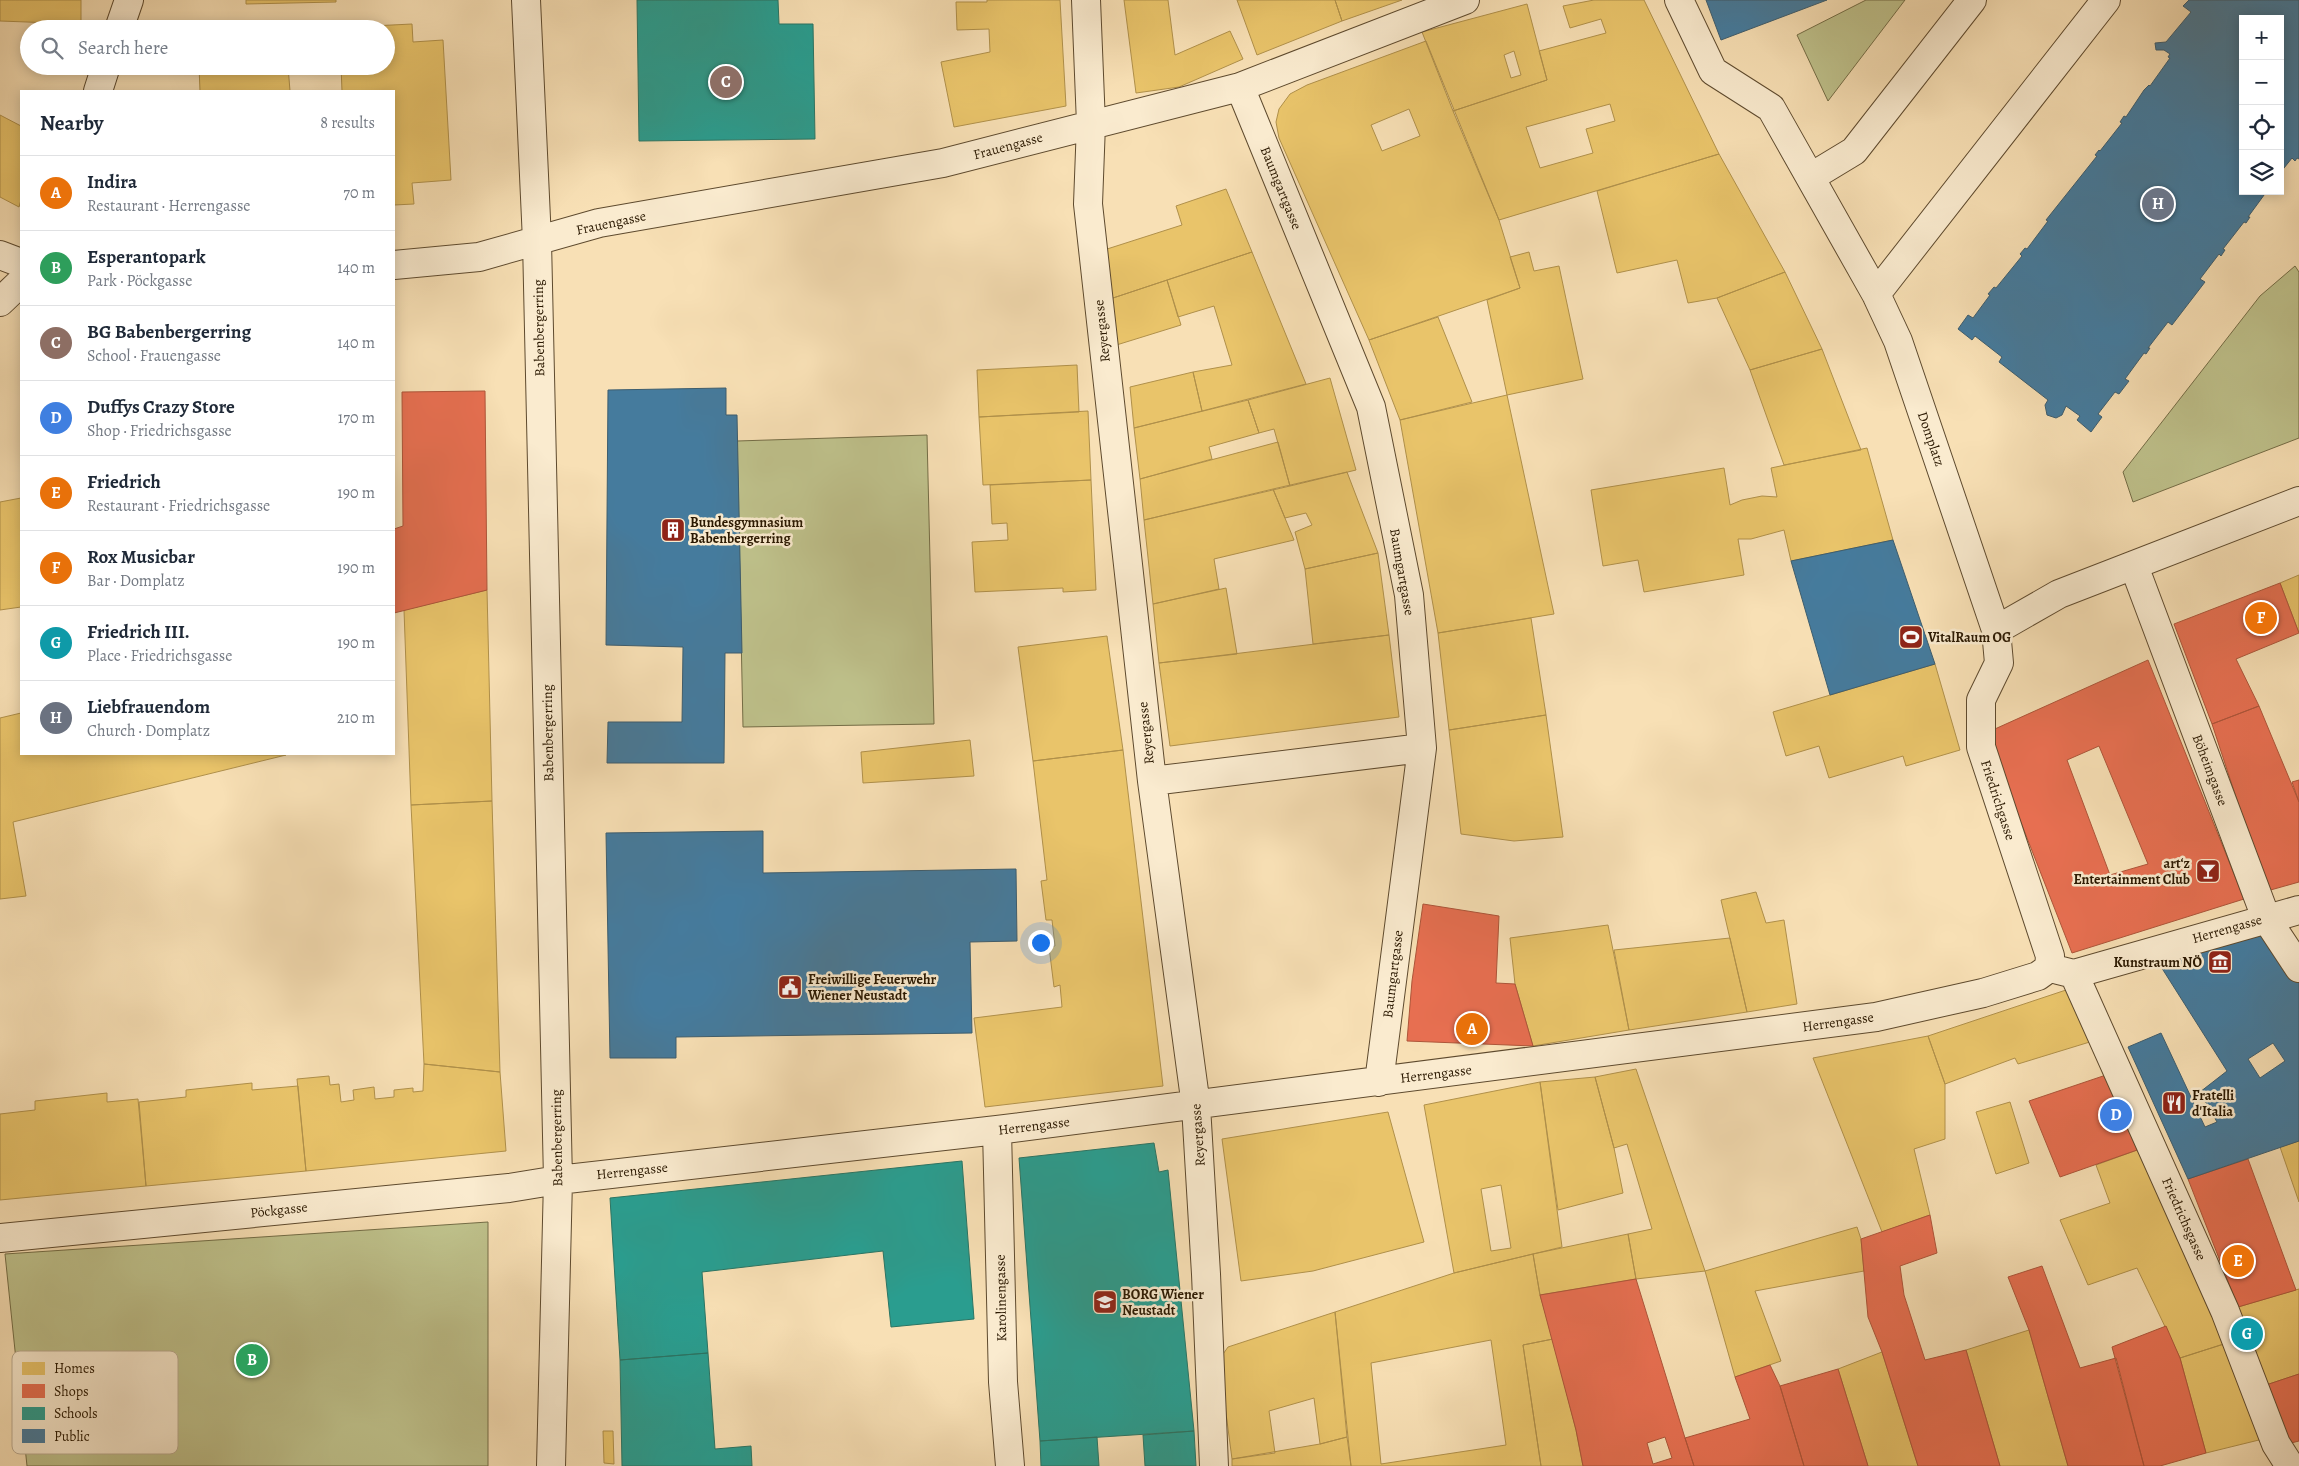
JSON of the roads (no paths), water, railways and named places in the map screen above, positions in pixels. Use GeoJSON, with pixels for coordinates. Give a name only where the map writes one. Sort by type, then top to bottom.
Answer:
{"type":"FeatureCollection","features":[{"type":"Feature","properties":{"kind":"street"},"geometry":{"type":"LineString","coordinates":[[122,20],[129,0]]}},
{"type":"Feature","properties":{"kind":"street","name":"Babenbergerring"},"geometry":{"type":"LineString","coordinates":[[526,0],[537,241],[558,1180],[551,1466]]}},
{"type":"Feature","properties":{"kind":"street","name":"Reyergasse"},"geometry":{"type":"LineString","coordinates":[[1086,0],[1091,124],[1088,204],[1152,781],[1196,1106],[1206,1274],[1214,1466]]}},
{"type":"Feature","properties":{"kind":"street","name":"Frauengasse"},"geometry":{"type":"LineString","coordinates":[[395,265],[479,256],[599,224],[943,163],[1240,86],[1465,0]]}},
{"type":"Feature","properties":{"kind":"street"},"geometry":{"type":"LineString","coordinates":[[1680,0],[1713,71],[1771,108],[1811,177],[1854,151],[1972,0]]}},
{"type":"Feature","properties":{"kind":"street"},"geometry":{"type":"LineString","coordinates":[[1876,294],[2106,0]]}},
{"type":"Feature","properties":{"kind":"street"},"geometry":{"type":"LineString","coordinates":[[98,90],[103,75]]}},
{"type":"Feature","properties":{"kind":"street","name":"Baumgartgasse"},"geometry":{"type":"LineString","coordinates":[[1240,86],[1371,407],[1409,595],[1422,748],[1379,1082]]}},
{"type":"Feature","properties":{"kind":"street","name":"Domplatz"},"geometry":{"type":"LineString","coordinates":[[1811,177],[1876,294],[1898,341],[1996,630]]}},
{"type":"Feature","properties":{"kind":"street"},"geometry":{"type":"LineString","coordinates":[[0,255],[20,263]]}},
{"type":"Feature","properties":{"kind":"street"},"geometry":{"type":"LineString","coordinates":[[0,302],[20,283]]}},
{"type":"Feature","properties":{"kind":"street"},"geometry":{"type":"LineString","coordinates":[[1996,630],[2059,594],[2299,501]]}},
{"type":"Feature","properties":{"kind":"street","name":"Böheimgasse"},"geometry":{"type":"LineString","coordinates":[[2134,566],[2266,918],[2299,968]]}},
{"type":"Feature","properties":{"kind":"street","name":"Friedrichgasse"},"geometry":{"type":"LineString","coordinates":[[1996,630],[1999,663],[1981,700],[1981,747],[2050,956],[2062,971]]}},
{"type":"Feature","properties":{"kind":"street"},"geometry":{"type":"LineString","coordinates":[[1152,781],[1422,748]]}},
{"type":"Feature","properties":{"kind":"street","name":"Herrengasse"},"geometry":{"type":"LineString","coordinates":[[558,1180],[1196,1106],[1876,1017],[1983,993],[2038,976],[2299,910]]}},
{"type":"Feature","properties":{"kind":"street","name":"Friedrichsgasse"},"geometry":{"type":"LineString","coordinates":[[2062,971],[2225,1311],[2276,1444],[2290,1466]]}},
{"type":"Feature","properties":{"kind":"street","name":"Karolinengasse"},"geometry":{"type":"LineString","coordinates":[[997,1130],[1003,1382],[1010,1466]]}},
{"type":"Feature","properties":{"kind":"street","name":"Pöckgasse"},"geometry":{"type":"LineString","coordinates":[[0,1238],[509,1188],[558,1180]]}},
{"type":"Feature","properties":{"kind":"place","name":"BG Babenbergerring"},"geometry":{"type":"Point","coordinates":[726,82]}},
{"type":"Feature","properties":{"kind":"place","name":"Liebfrauendom"},"geometry":{"type":"Point","coordinates":[2158,204]}},
{"type":"Feature","properties":{"kind":"place","name":"Bundesgymnasium Babenbergerring"},"geometry":{"type":"Point","coordinates":[673,530]}},
{"type":"Feature","properties":{"kind":"place","name":"Rox Musicbar"},"geometry":{"type":"Point","coordinates":[2261,618]}},
{"type":"Feature","properties":{"kind":"place","name":"VitalRaum OG"},"geometry":{"type":"Point","coordinates":[1911,637]}},
{"type":"Feature","properties":{"kind":"place","name":"art‘z Entertainment Club"},"geometry":{"type":"Point","coordinates":[2208,871]}},
{"type":"Feature","properties":{"kind":"place","name":"Kunstraum NÖ"},"geometry":{"type":"Point","coordinates":[2220,962]}},
{"type":"Feature","properties":{"kind":"place","name":"Freiwillige Feuerwehr Wiener Neustadt"},"geometry":{"type":"Point","coordinates":[790,987]}},
{"type":"Feature","properties":{"kind":"place","name":"Indira"},"geometry":{"type":"Point","coordinates":[1472,1029]}},
{"type":"Feature","properties":{"kind":"place","name":"Fratelli d'Italia"},"geometry":{"type":"Point","coordinates":[2174,1103]}},
{"type":"Feature","properties":{"kind":"place","name":"Duffys Crazy Store"},"geometry":{"type":"Point","coordinates":[2116,1115]}},
{"type":"Feature","properties":{"kind":"place","name":"Friedrich"},"geometry":{"type":"Point","coordinates":[2238,1261]}},
{"type":"Feature","properties":{"kind":"place","name":"BORG Wiener Neustadt"},"geometry":{"type":"Point","coordinates":[1105,1302]}},
{"type":"Feature","properties":{"kind":"place","name":"Friedrich III."},"geometry":{"type":"Point","coordinates":[2247,1334]}},
{"type":"Feature","properties":{"kind":"place","name":"Esperantopark"},"geometry":{"type":"Point","coordinates":[252,1360]}}]}
